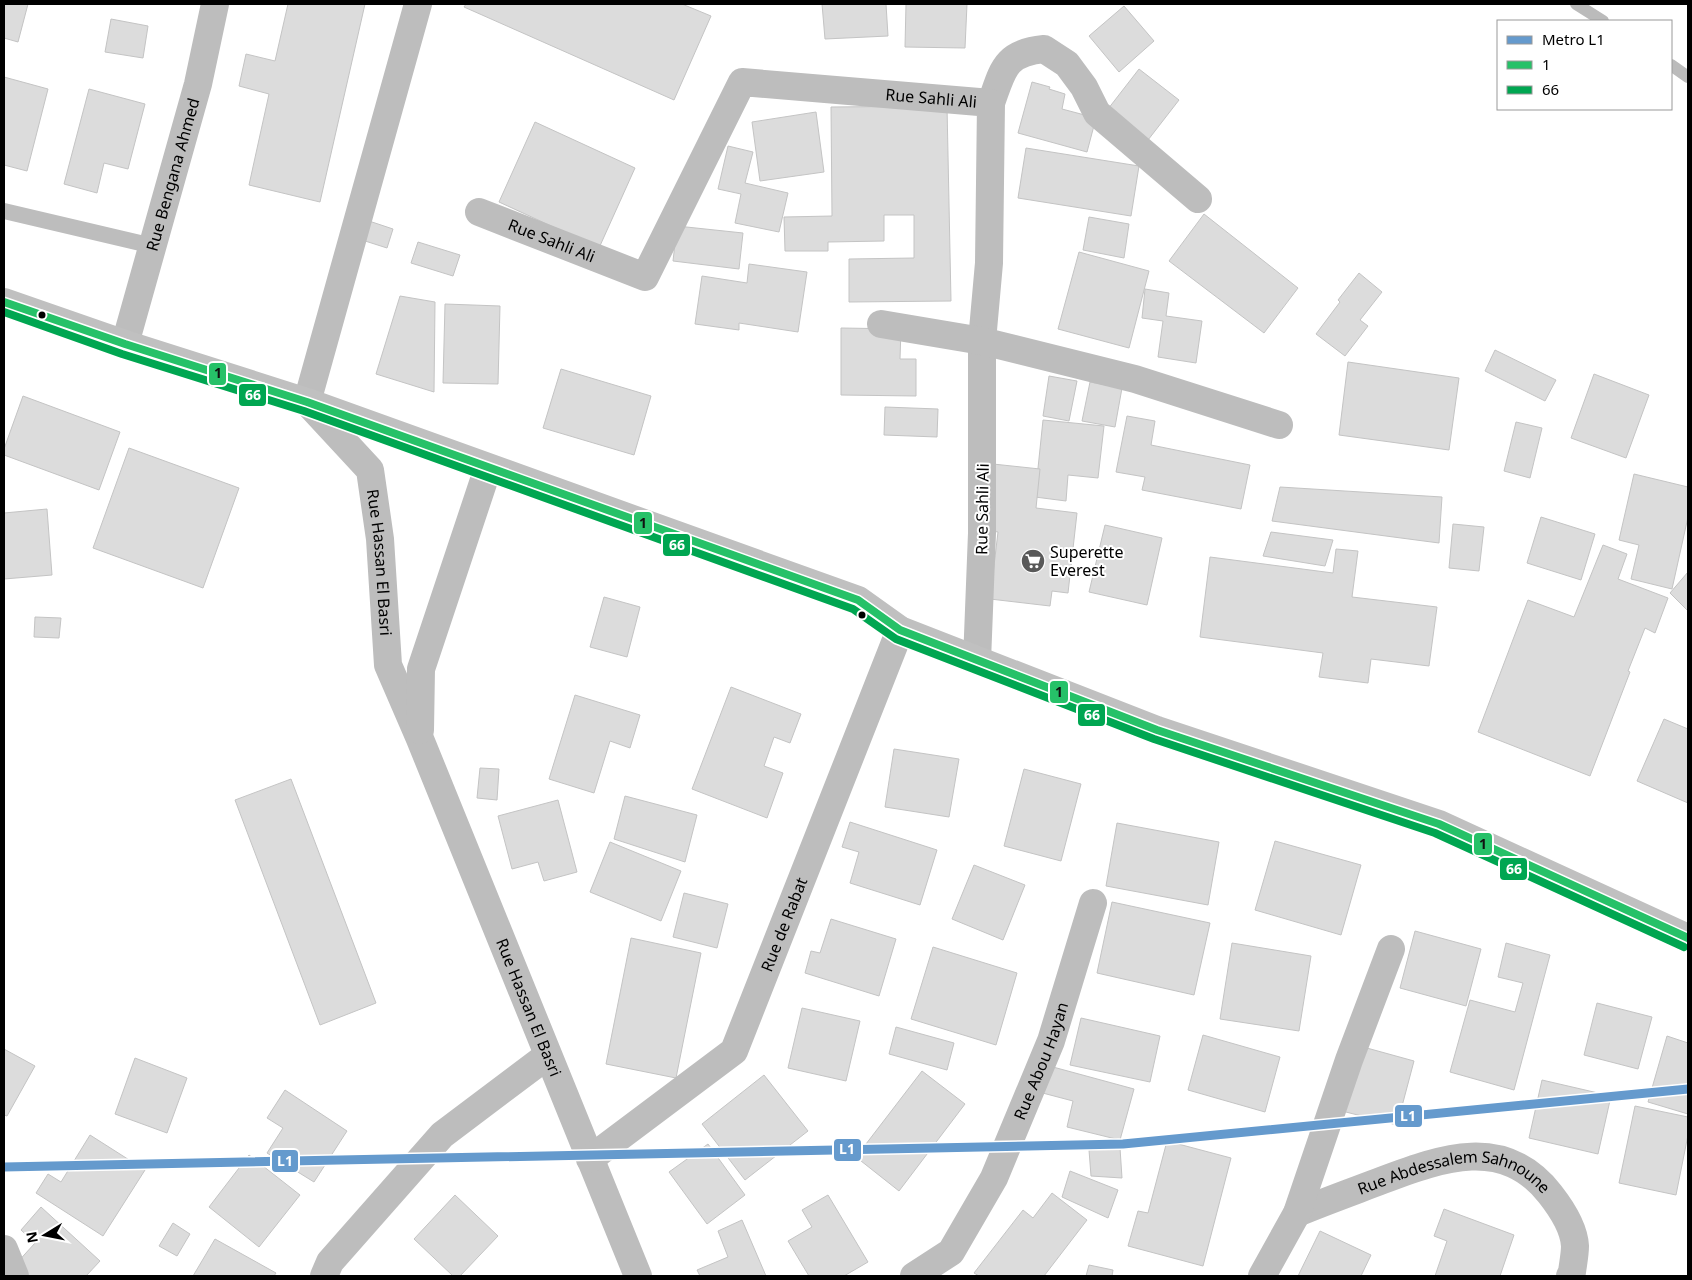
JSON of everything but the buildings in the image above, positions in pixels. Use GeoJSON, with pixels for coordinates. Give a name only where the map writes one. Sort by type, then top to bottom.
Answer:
{"type":"FeatureCollection","features":[{"type":"Feature","properties":{"kind":"main road"},"geometry":{"type":"LineString","coordinates":[[4,302],[125,344],[307,402],[858,600],[900,630],[1156,730],[1439,824],[1688,938]]}},
{"type":"Feature","properties":{"kind":"street","name":"Rue Bengana Ahmed"},"geometry":{"type":"LineString","coordinates":[[125,344],[198,84],[216,4]]}},
{"type":"Feature","properties":{"kind":"street"},"geometry":{"type":"LineString","coordinates":[[307,402],[418,4]]}},
{"type":"Feature","properties":{"kind":"street"},"geometry":{"type":"LineString","coordinates":[[991,104],[1003,70],[1012,60],[1027,50],[1044,49],[1067,64],[1084,87],[1097,113],[1198,199]]}},
{"type":"Feature","properties":{"kind":"street","name":"Rue Sahli Ali"},"geometry":{"type":"LineString","coordinates":[[479,212],[646,277],[742,82],[991,104],[989,263],[982,341],[982,533],[977,661]]}},
{"type":"Feature","properties":{"kind":"street"},"geometry":{"type":"LineString","coordinates":[[881,324],[982,341],[1135,378],[1279,425]]}},
{"type":"Feature","properties":{"kind":"street","name":"Rue Hassan El Basri"},"geometry":{"type":"LineString","coordinates":[[307,402],[370,470],[380,540],[388,665],[420,739],[547,1056],[638,1276]]}},
{"type":"Feature","properties":{"kind":"street","name":"Rue Hassan El Basri"},"geometry":{"type":"LineString","coordinates":[[420,739],[421,669],[488,468]]}},
{"type":"Feature","properties":{"kind":"street","name":"Rue de Rabat"},"geometry":{"type":"LineString","coordinates":[[590,1159],[734,1051],[900,630]]}},
{"type":"Feature","properties":{"kind":"street","name":"Rue Abou Hayan"},"geometry":{"type":"LineString","coordinates":[[914,1276],[951,1252],[994,1178],[1051,1041],[1093,903]]}},
{"type":"Feature","properties":{"kind":"street"},"geometry":{"type":"LineString","coordinates":[[1262,1276],[1298,1213],[1350,1060],[1391,950]]}},
{"type":"Feature","properties":{"kind":"street"},"geometry":{"type":"LineString","coordinates":[[324,1276],[330,1262],[442,1135],[547,1056]]}},
{"type":"Feature","properties":{"kind":"street","name":"Rue Abdessalem Sahnoune"},"geometry":{"type":"LineString","coordinates":[[1298,1213],[1421,1166],[1444,1160],[1466,1156],[1506,1160],[1525,1169],[1545,1188],[1561,1208],[1570,1227],[1575,1245],[1570,1276]]}},
{"type":"Feature","properties":{"kind":"street"},"geometry":{"type":"LineString","coordinates":[[4,1249],[14,1276]]}},
{"type":"Feature","properties":{"kind":"lane"},"geometry":{"type":"LineString","coordinates":[[4,211],[153,246]]}},
{"type":"Feature","properties":{"kind":"waterway"},"geometry":{"type":"LineString","coordinates":[[1576,4],[1601,20]]}},
{"type":"Feature","properties":{"kind":"waterway"},"geometry":{"type":"LineString","coordinates":[[1672,66],[1688,77]]}},
{"type":"Feature","properties":{"kind":"metro line","name":"L1"},"geometry":{"type":"LineString","coordinates":[[4,1167],[1123,1144],[1688,1089]]}},
{"type":"Feature","properties":{"kind":"transit line","name":"1"},"geometry":{"type":"LineString","coordinates":[[4,302],[125,344],[307,402],[858,600],[900,630],[1157,730],[1439,824],[1688,938]]}},
{"type":"Feature","properties":{"kind":"transit line","name":"66"},"geometry":{"type":"LineString","coordinates":[[4,312],[122,354],[304,411],[853,609],[896,639],[1154,739],[1435,833],[1684,947]]}},
{"type":"Feature","properties":{"kind":"place","name":"Superette Everest"},"geometry":{"type":"Point","coordinates":[1033,561]}}]}
